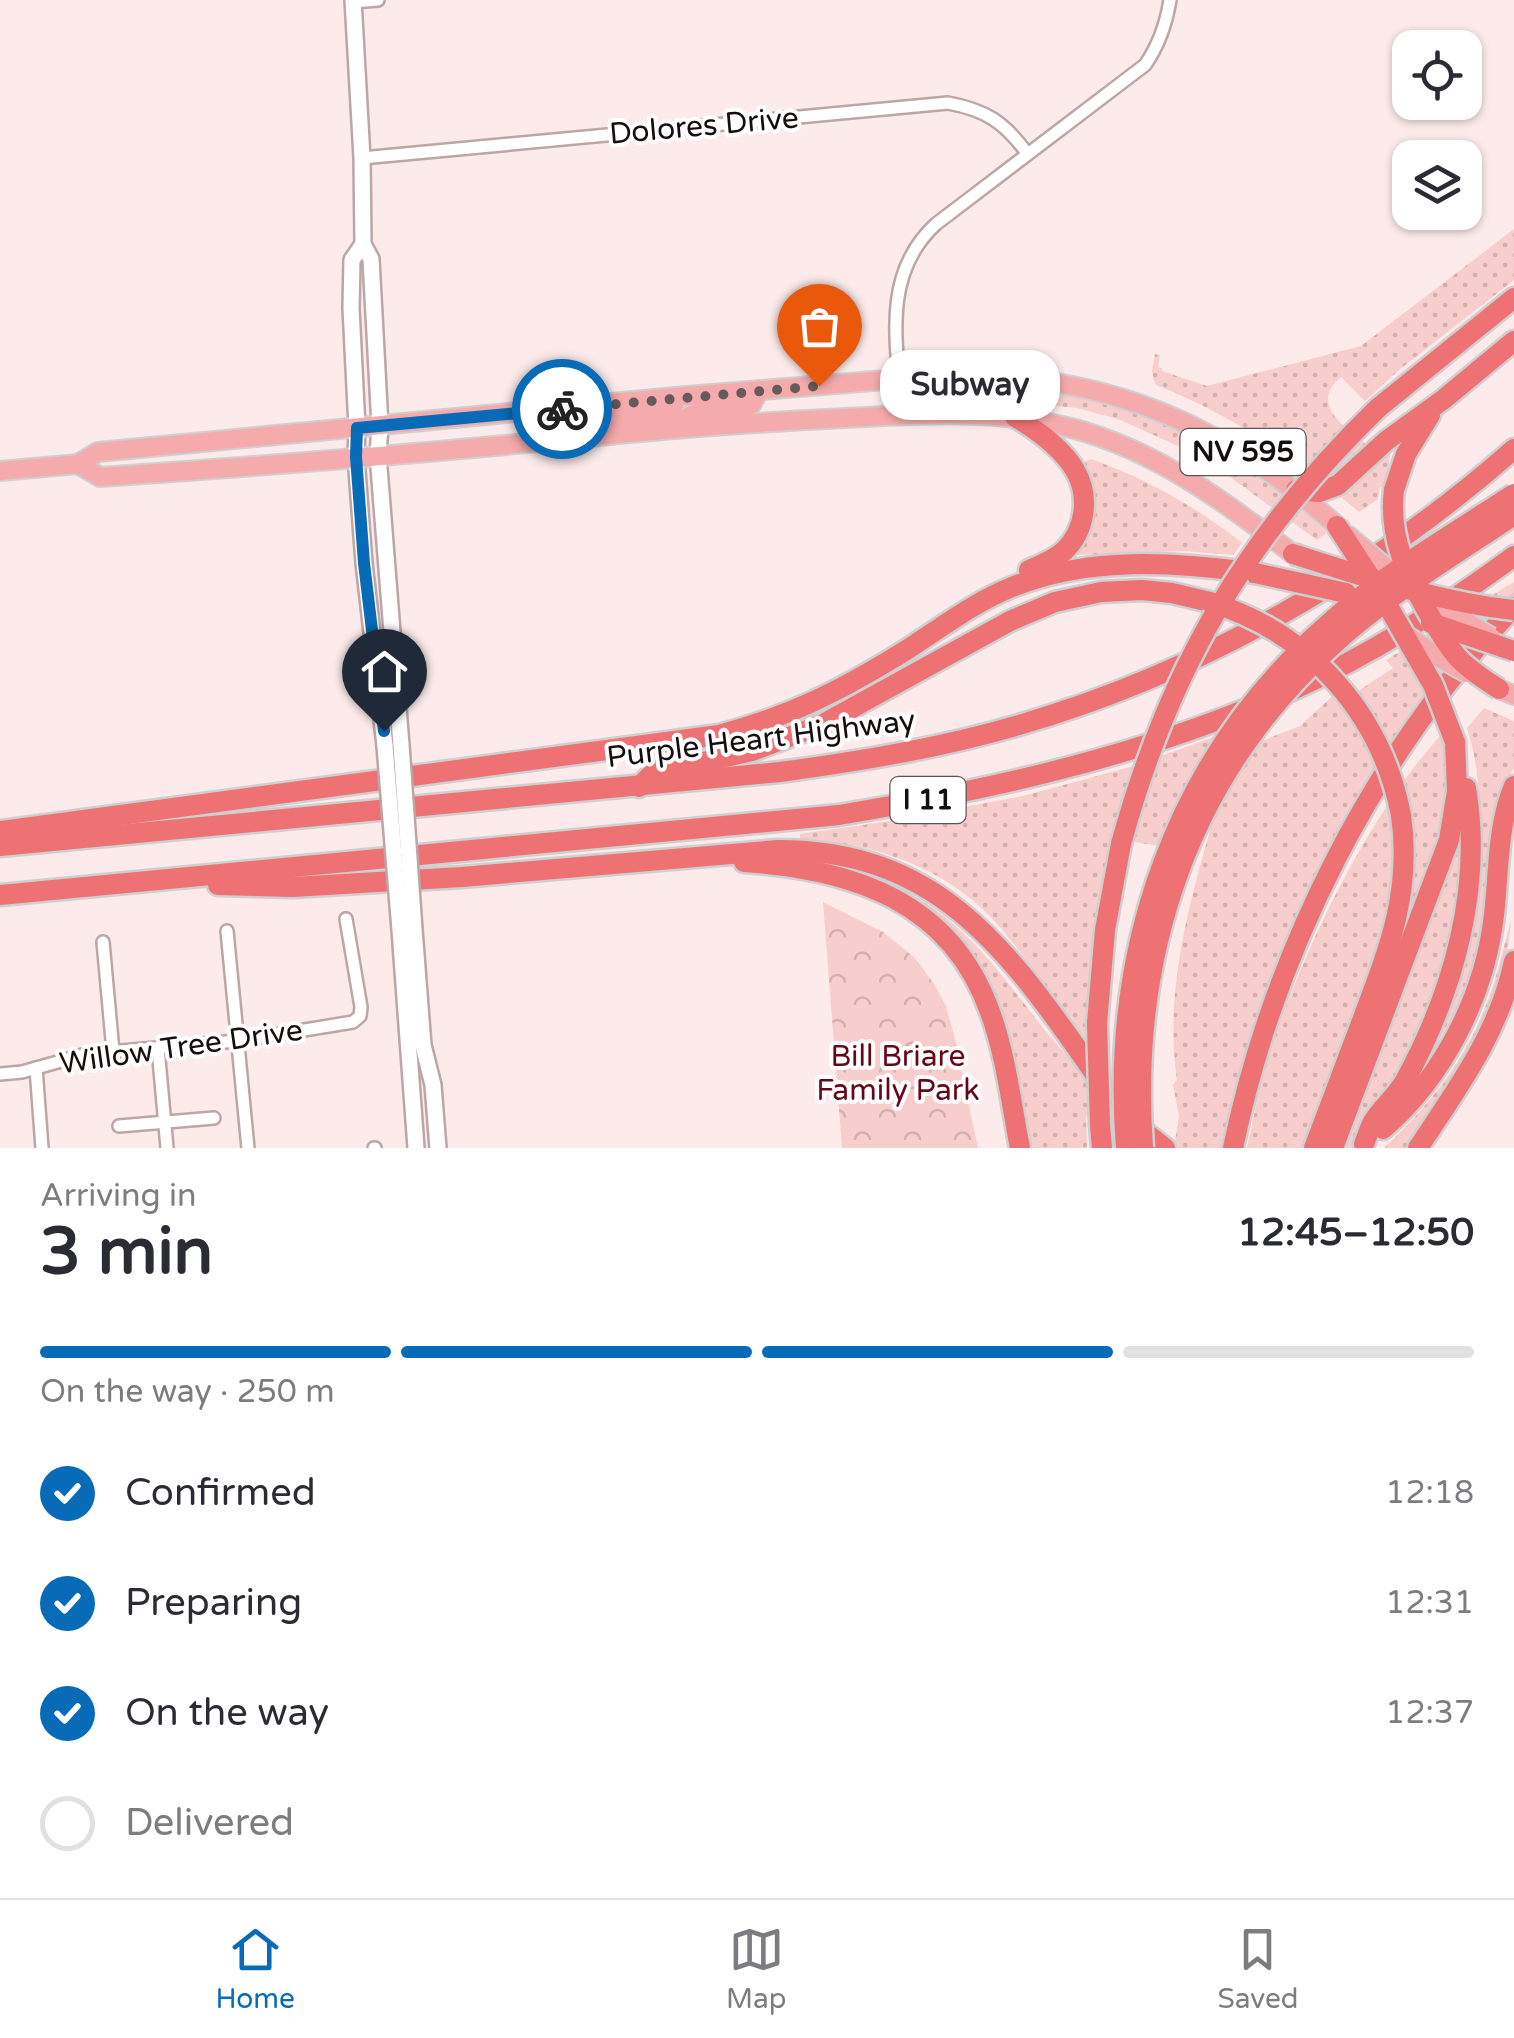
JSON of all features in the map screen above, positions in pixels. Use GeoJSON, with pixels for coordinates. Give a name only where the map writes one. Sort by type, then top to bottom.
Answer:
{"type":"FeatureCollection","features":[{"type":"Feature","properties":{"kind":"highway"},"geometry":{"type":"LineString","coordinates":[[1102,1148],[1097,1023],[1105,930],[1121,844],[1140,776],[1192,653],[1254,550],[1324,462],[1378,408],[1514,298]]}},
{"type":"Feature","properties":{"kind":"highway"},"geometry":{"type":"LineString","coordinates":[[1296,490],[1319,492],[1338,485],[1386,441],[1514,341]]}},
{"type":"Feature","properties":{"kind":"highway"},"geometry":{"type":"LineString","coordinates":[[1444,399],[1417,433],[1403,462],[1394,490],[1396,543],[1415,591],[1460,660],[1507,692]]}},
{"type":"Feature","properties":{"kind":"highway"},"geometry":{"type":"LineString","coordinates":[[940,628],[992,586],[1060,554],[1080,528],[1084,500],[1076,472],[1042,436],[1015,417]]}},
{"type":"Feature","properties":{"kind":"highway","name":"Purple Heart Highway"},"geometry":{"type":"LineString","coordinates":[[0,846],[780,772],[949,744],[1113,693],[1203,654],[1322,590],[1413,529],[1514,449]]}},
{"type":"Feature","properties":{"kind":"highway"},"geometry":{"type":"LineString","coordinates":[[1126,1148],[1123,1053],[1136,952],[1160,869],[1207,770],[1258,697],[1318,633],[1374,587],[1514,494]]}},
{"type":"Feature","properties":{"kind":"highway"},"geometry":{"type":"LineString","coordinates":[[1155,1146],[1140,1090],[1141,1047],[1154,954],[1178,872],[1221,782],[1246,742],[1287,691],[1335,643],[1389,599],[1514,516]]}},
{"type":"Feature","properties":{"kind":"highway"},"geometry":{"type":"LineString","coordinates":[[1337,526],[1406,634],[1439,697],[1467,792],[1470,828],[1468,891],[1447,988],[1404,1084],[1374,1120],[1360,1146]]}},
{"type":"Feature","properties":{"kind":"highway"},"geometry":{"type":"LineString","coordinates":[[1293,554],[1415,591],[1514,608]]}},
{"type":"Feature","properties":{"kind":"highway","name":"I 11"},"geometry":{"type":"LineString","coordinates":[[0,895],[786,821],[930,800],[1031,778],[1194,729],[1306,684],[1421,622],[1514,556]]}},
{"type":"Feature","properties":{"kind":"highway"},"geometry":{"type":"LineString","coordinates":[[0,832],[719,735],[812,704],[1003,591],[1074,570],[1160,564],[1255,573],[1346,593],[1514,650]]}},
{"type":"Feature","properties":{"kind":"highway"},"geometry":{"type":"LineString","coordinates":[[639,786],[656,770],[752,751],[823,724],[1010,621],[1055,602],[1101,592],[1142,590],[1182,594],[1237,611],[1272,628],[1333,677],[1358,709],[1380,748],[1401,815],[1404,860],[1398,919],[1314,1148]]}},
{"type":"Feature","properties":{"kind":"highway"},"geometry":{"type":"LineString","coordinates":[[1233,1148],[1275,999],[1340,852],[1439,695],[1514,608]]}},
{"type":"Feature","properties":{"kind":"highway"},"geometry":{"type":"LineString","coordinates":[[1333,1148],[1446,848],[1457,791],[1455,742]]}},
{"type":"Feature","properties":{"kind":"highway"},"geometry":{"type":"LineString","coordinates":[[1360,1146],[1394,1120],[1426,1082],[1470,1007],[1491,936],[1502,835],[1511,794]]}},
{"type":"Feature","properties":{"kind":"highway"},"geometry":{"type":"LineString","coordinates":[[1511,794],[1514,854]]}},
{"type":"Feature","properties":{"kind":"highway"},"geometry":{"type":"LineString","coordinates":[[131,883],[293,887],[462,878],[753,851],[802,850],[852,857],[910,878],[952,904],[989,936],[1110,1096],[1155,1146]]}},
{"type":"Feature","properties":{"kind":"highway"},"geometry":{"type":"LineString","coordinates":[[642,862],[745,862],[812,870],[870,886],[916,911],[955,948],[983,993],[999,1044],[1020,1148]]}},
{"type":"Feature","properties":{"kind":"highway"},"geometry":{"type":"LineString","coordinates":[[1418,1148],[1484,1045],[1504,999],[1514,961]]}},
{"type":"Feature","properties":{"kind":"main road"},"geometry":{"type":"LineString","coordinates":[[352,1],[363,244],[371,260],[416,1148]]}},
{"type":"Feature","properties":{"kind":"main road"},"geometry":{"type":"LineString","coordinates":[[363,244],[352,260],[356,457],[364,563],[393,746]]}},
{"type":"Feature","properties":{"kind":"main road","name":"NV 595"},"geometry":{"type":"LineString","coordinates":[[357,428],[900,378],[1010,376],[1062,383],[1150,407],[1251,458],[1296,490],[1415,591],[1514,650]]}},
{"type":"Feature","properties":{"kind":"main road"},"geometry":{"type":"LineString","coordinates":[[678,428],[694,412],[751,405],[759,390]]}},
{"type":"Feature","properties":{"kind":"main road"},"geometry":{"type":"LineString","coordinates":[[590,437],[615,419],[668,413],[675,397]]}},
{"type":"Feature","properties":{"kind":"main road","name":"NV 595"},"geometry":{"type":"LineString","coordinates":[[356,457],[678,428],[903,415],[1015,417],[1081,430],[1155,461],[1210,492],[1438,657],[1507,692]]}},
{"type":"Feature","properties":{"kind":"main road"},"geometry":{"type":"LineString","coordinates":[[0,470],[78,464],[98,452],[357,428]]}},
{"type":"Feature","properties":{"kind":"main road"},"geometry":{"type":"LineString","coordinates":[[78,464],[100,477],[356,457]]}},
{"type":"Feature","properties":{"kind":"main road"},"geometry":{"type":"LineString","coordinates":[[407,929],[423,1045],[433,1085],[438,1148]]}},
{"type":"Feature","properties":{"kind":"street"},"geometry":{"type":"LineString","coordinates":[[352,1],[378,0]]}},
{"type":"Feature","properties":{"kind":"street"},"geometry":{"type":"LineString","coordinates":[[903,415],[897,298],[916,243],[1027,153],[1145,66],[1156,49],[1170,0]]}},
{"type":"Feature","properties":{"kind":"street","name":"Dolores Drive"},"geometry":{"type":"LineString","coordinates":[[362,158],[948,104],[971,107],[990,116],[1012,132],[1027,153]]}},
{"type":"Feature","properties":{"kind":"street","name":"Willow Tree Drive"},"geometry":{"type":"LineString","coordinates":[[0,1074],[86,1054],[237,1041],[353,1022],[360,1016],[361,1008],[346,920]]}},
{"type":"Feature","properties":{"kind":"street"},"geometry":{"type":"LineString","coordinates":[[227,931],[248,1148]]}},
{"type":"Feature","properties":{"kind":"street"},"geometry":{"type":"LineString","coordinates":[[103,942],[112,1051]]}},
{"type":"Feature","properties":{"kind":"street"},"geometry":{"type":"LineString","coordinates":[[158,1048],[167,1148]]}},
{"type":"Feature","properties":{"kind":"street"},"geometry":{"type":"LineString","coordinates":[[36,1068],[42,1148]]}},
{"type":"Feature","properties":{"kind":"street"},"geometry":{"type":"LineString","coordinates":[[119,1126],[214,1118]]}},
{"type":"Feature","properties":{"kind":"green space"},"geometry":{"type":"Polygon","coordinates":[[[1514,229],[1514,280],[1365,401],[1341,377],[1332,387],[1328,397],[1334,415],[1367,445],[1335,473],[1322,479],[1239,425],[1156,385],[1153,379],[1155,354],[1160,355],[1158,367],[1162,371],[1207,386],[1361,346],[1514,229]]]}},
{"type":"Feature","properties":{"kind":"green space"},"geometry":{"type":"Polygon","coordinates":[[[942,384],[1048,391],[1100,401],[1151,417],[1245,464],[1288,496],[1327,533],[1317,540],[1212,464],[1118,419],[1056,406],[938,404],[923,398],[913,388],[942,384]]]}},
{"type":"Feature","properties":{"kind":"green space"},"geometry":{"type":"Polygon","coordinates":[[[1391,449],[1386,488],[1380,487],[1378,499],[1359,512],[1342,498],[1391,449]]]}},
{"type":"Feature","properties":{"kind":"green space"},"geometry":{"type":"Polygon","coordinates":[[[1091,459],[1170,495],[1242,543],[1233,555],[1184,551],[1074,555],[1084,540],[1081,463],[1091,459]]]}},
{"type":"Feature","properties":{"kind":"green space"},"geometry":{"type":"Polygon","coordinates":[[[1514,582],[1514,594],[1400,728],[1321,861],[1262,1001],[1221,1148],[1174,1148],[1179,1116],[1173,1085],[1177,1080],[1176,981],[1213,820],[1161,846],[1133,842],[1113,954],[1107,1066],[1080,1039],[1003,931],[958,889],[894,857],[848,845],[800,839],[800,834],[1023,796],[1130,767],[1219,735],[1262,741],[1300,726],[1337,692],[1358,691],[1393,668],[1386,660],[1514,582]]]}},
{"type":"Feature","properties":{"kind":"green space"},"geometry":{"type":"Polygon","coordinates":[[[1484,708],[1514,721],[1514,768],[1496,811],[1482,928],[1472,969],[1458,1006],[1427,1062],[1462,971],[1475,910],[1480,802],[1467,728],[1484,708]]]}},
{"type":"Feature","properties":{"kind":"green space"},"geometry":{"type":"Polygon","coordinates":[[[1442,733],[1449,784],[1445,825],[1409,926],[1391,918],[1305,1148],[1247,1148],[1273,1042],[1320,925],[1381,815],[1442,733]]]}},
{"type":"Feature","properties":{"kind":"green space"},"geometry":{"type":"Polygon","coordinates":[[[1461,841],[1456,921],[1434,1002],[1363,1148],[1344,1148],[1461,841]]]}},
{"type":"Feature","properties":{"kind":"green space"},"geometry":{"type":"Polygon","coordinates":[[[894,888],[937,910],[977,947],[1083,1075],[1110,1130],[1086,1116],[1087,1148],[1028,1148],[995,993],[967,950],[894,888]]]}},
{"type":"Feature","properties":{"kind":"green space","name":"Bill Briare Family Park"},"geometry":{"type":"Polygon","coordinates":[[[823,902],[883,932],[915,958],[934,984],[946,1006],[954,1035],[978,1148],[842,1148],[823,902]]]}},
{"type":"Feature","properties":{"kind":"green space"},"geometry":{"type":"Polygon","coordinates":[[[1511,920],[1500,989],[1476,1043],[1409,1148],[1384,1148],[1426,1104],[1462,1054],[1490,993],[1511,920]]]}},
{"type":"Feature","properties":{"kind":"way so far"},"geometry":{"type":"LineString","coordinates":[[562,409],[819,386]]}},
{"type":"Feature","properties":{"kind":"place","name":"Subway"},"geometry":{"type":"Point","coordinates":[819,386]}},
{"type":"Feature","properties":{"kind":"route"},"geometry":{"type":"LineString","coordinates":[[384,731],[364,563],[357,428],[562,409]]}}]}
